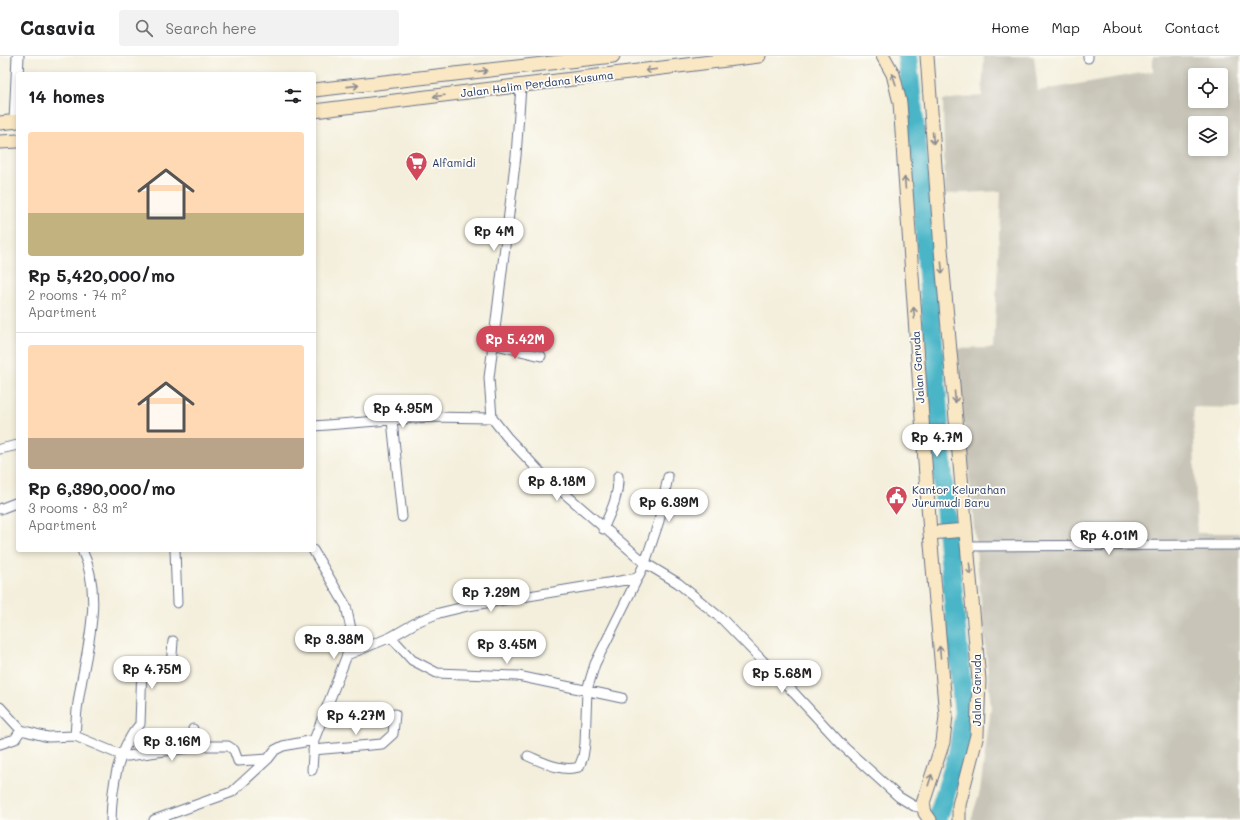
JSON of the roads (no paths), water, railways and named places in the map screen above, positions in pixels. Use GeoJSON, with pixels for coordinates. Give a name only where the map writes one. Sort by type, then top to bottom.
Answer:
{"type":"FeatureCollection","features":[{"type":"Feature","properties":{"kind":"main road","name":"Jalan Halim Perdana Kusuma"},"geometry":{"type":"LineString","coordinates":[[316,90],[388,82],[538,60],[613,56]]}},
{"type":"Feature","properties":{"kind":"main road","name":"Jalan Halim Perdana Kusuma"},"geometry":{"type":"LineString","coordinates":[[316,111],[759,56]]}},
{"type":"Feature","properties":{"kind":"main road","name":"Jalan Garuda"},"geometry":{"type":"LineString","coordinates":[[883,56],[893,74],[900,103],[946,716],[943,742],[923,803],[926,816]]}},
{"type":"Feature","properties":{"kind":"main road","name":"Jalan Garuda"},"geometry":{"type":"LineString","coordinates":[[927,56],[961,531],[968,546],[979,680],[977,735],[960,805],[959,820]]}},
{"type":"Feature","properties":{"kind":"main road"},"geometry":{"type":"LineString","coordinates":[[388,82],[391,102]]}},
{"type":"Feature","properties":{"kind":"main road"},"geometry":{"type":"LineString","coordinates":[[0,123],[16,121]]}},
{"type":"Feature","properties":{"kind":"main road"},"geometry":{"type":"LineString","coordinates":[[0,142],[16,141]]}},
{"type":"Feature","properties":{"kind":"main road"},"geometry":{"type":"LineString","coordinates":[[933,533],[961,531]]}},
{"type":"Feature","properties":{"kind":"street"},"geometry":{"type":"LineString","coordinates":[[18,56],[18,72]]}},
{"type":"Feature","properties":{"kind":"street"},"geometry":{"type":"LineString","coordinates":[[521,86],[516,156],[489,378],[492,418],[507,437],[542,474],[645,563],[678,583],[723,620],[794,693],[844,748],[899,797],[914,806],[926,816]]}},
{"type":"Feature","properties":{"kind":"street"},"geometry":{"type":"LineString","coordinates":[[493,344],[541,356]]}},
{"type":"Feature","properties":{"kind":"street"},"geometry":{"type":"LineString","coordinates":[[316,426],[428,417],[492,418]]}},
{"type":"Feature","properties":{"kind":"street"},"geometry":{"type":"LineString","coordinates":[[392,420],[402,517]]}},
{"type":"Feature","properties":{"kind":"street"},"geometry":{"type":"LineString","coordinates":[[0,449],[16,445]]}},
{"type":"Feature","properties":{"kind":"street"},"geometry":{"type":"LineString","coordinates":[[603,528],[615,501],[618,489],[618,476]]}},
{"type":"Feature","properties":{"kind":"street"},"geometry":{"type":"LineString","coordinates":[[528,756],[558,768],[569,769],[579,766],[583,757],[585,744],[587,690],[595,664],[645,563],[659,521],[668,477]]}},
{"type":"Feature","properties":{"kind":"street"},"geometry":{"type":"LineString","coordinates":[[0,509],[16,503]]}},
{"type":"Feature","properties":{"kind":"street"},"geometry":{"type":"LineString","coordinates":[[968,546],[1240,545]]}},
{"type":"Feature","properties":{"kind":"street"},"geometry":{"type":"LineString","coordinates":[[75,736],[77,704],[90,640],[93,585],[83,552]]}},
{"type":"Feature","properties":{"kind":"street"},"geometry":{"type":"LineString","coordinates":[[175,552],[177,604]]}},
{"type":"Feature","properties":{"kind":"street"},"geometry":{"type":"LineString","coordinates":[[312,770],[314,740],[347,655],[351,629],[346,606],[314,552]]}},
{"type":"Feature","properties":{"kind":"street"},"geometry":{"type":"LineString","coordinates":[[347,655],[391,637],[419,621],[439,613],[468,606],[638,578]]}},
{"type":"Feature","properties":{"kind":"street"},"geometry":{"type":"LineString","coordinates":[[391,637],[412,660],[437,673],[518,676],[622,698]]}},
{"type":"Feature","properties":{"kind":"street"},"geometry":{"type":"LineString","coordinates":[[111,820],[116,778],[121,755],[129,736],[140,724],[142,666],[171,668],[172,641]]}},
{"type":"Feature","properties":{"kind":"street"},"geometry":{"type":"LineString","coordinates":[[0,707],[21,730],[48,737],[75,736],[121,755],[128,756],[176,751],[189,746],[228,746],[234,750],[238,761],[268,759]]}},
{"type":"Feature","properties":{"kind":"street"},"geometry":{"type":"LineString","coordinates":[[313,750],[382,744],[393,734],[395,714]]}},
{"type":"Feature","properties":{"kind":"street"},"geometry":{"type":"LineString","coordinates":[[189,746],[193,742],[194,729]]}},
{"type":"Feature","properties":{"kind":"street"},"geometry":{"type":"LineString","coordinates":[[0,744],[15,739],[21,730]]}},
{"type":"Feature","properties":{"kind":"street"},"geometry":{"type":"LineString","coordinates":[[154,820],[232,792],[268,759],[275,750],[283,746],[314,740]]}},
{"type":"Feature","properties":{"kind":"waterway"},"geometry":{"type":"LineString","coordinates":[[907,56],[923,207],[944,494],[964,716],[958,754],[937,820]]}},
{"type":"Feature","properties":{"kind":"place","name":"Alfamidi"},"geometry":{"type":"Point","coordinates":[417,182]}},
{"type":"Feature","properties":{"kind":"place","name":"Kantor Kelurahan Jurumudi Baru"},"geometry":{"type":"Point","coordinates":[897,516]}}]}
